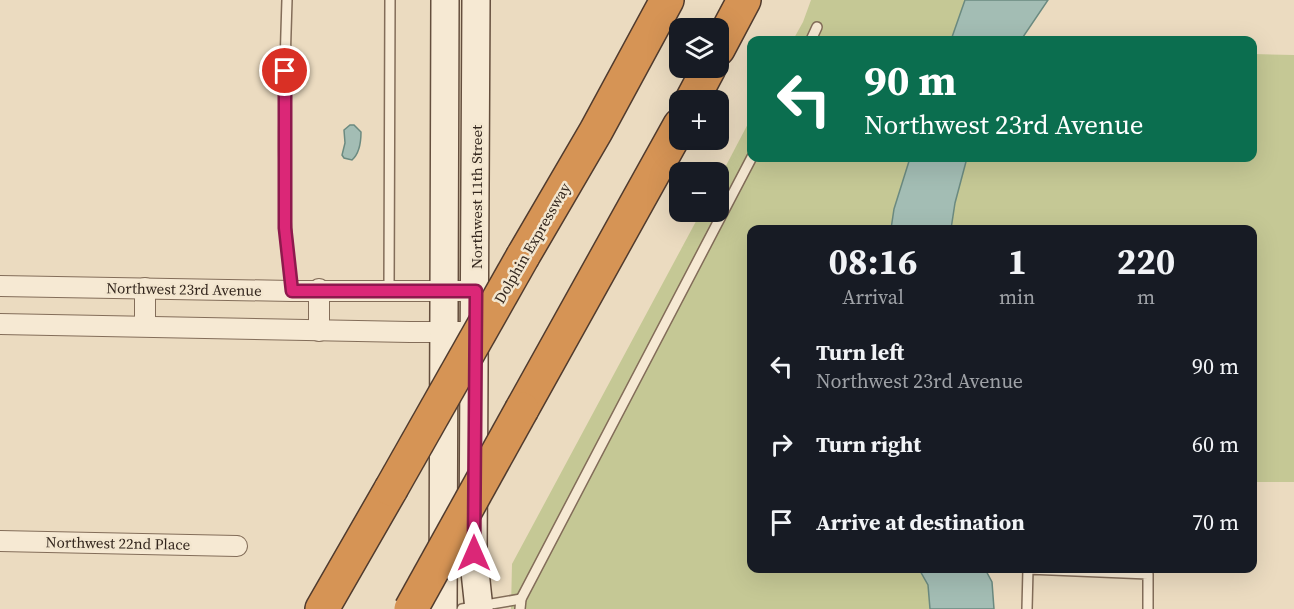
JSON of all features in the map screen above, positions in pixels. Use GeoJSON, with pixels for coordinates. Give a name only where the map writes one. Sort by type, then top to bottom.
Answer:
{"type":"FeatureCollection","features":[{"type":"Feature","properties":{"kind":"highway","name":"Dolphin Expressway"},"geometry":{"type":"LineString","coordinates":[[322,609],[596,131],[667,0]]}},
{"type":"Feature","properties":{"kind":"highway"},"geometry":{"type":"LineString","coordinates":[[729,28],[744,0]]}},
{"type":"Feature","properties":{"kind":"highway"},"geometry":{"type":"LineString","coordinates":[[411,609],[669,145]]}},
{"type":"Feature","properties":{"kind":"street","name":"Northwest 11th Street"},"geometry":{"type":"LineString","coordinates":[[443,609],[445,0]]}},
{"type":"Feature","properties":{"kind":"street","name":"Northwest 11th Street"},"geometry":{"type":"LineString","coordinates":[[473,608],[476,0]]}},
{"type":"Feature","properties":{"kind":"street","name":"Northwest 23rd Avenue"},"geometry":{"type":"LineString","coordinates":[[0,286],[292,291],[319,289],[476,291]]}},
{"type":"Feature","properties":{"kind":"street"},"geometry":{"type":"LineString","coordinates":[[145,288],[145,326]]}},
{"type":"Feature","properties":{"kind":"street"},"geometry":{"type":"LineString","coordinates":[[319,289],[319,331]]}},
{"type":"Feature","properties":{"kind":"street"},"geometry":{"type":"LineString","coordinates":[[0,324],[475,332]]}},
{"type":"Feature","properties":{"kind":"street","name":"Northwest 22nd Place"},"geometry":{"type":"LineString","coordinates":[[0,541],[237,546]]}},
{"type":"Feature","properties":{"kind":"lane"},"geometry":{"type":"LineString","coordinates":[[287,0],[285,228],[292,291]]}},
{"type":"Feature","properties":{"kind":"lane"},"geometry":{"type":"LineString","coordinates":[[389,290],[390,0]]}},
{"type":"Feature","properties":{"kind":"lane"},"geometry":{"type":"LineString","coordinates":[[813,36],[818,27]]}},
{"type":"Feature","properties":{"kind":"lane"},"geometry":{"type":"LineString","coordinates":[[473,608],[520,604],[749,162]]}},
{"type":"Feature","properties":{"kind":"lane"},"geometry":{"type":"LineString","coordinates":[[1027,609],[1028,573]]}},
{"type":"Feature","properties":{"kind":"lane"},"geometry":{"type":"LineString","coordinates":[[1124,573],[1148,574],[1148,609]]}},
{"type":"Feature","properties":{"kind":"green space"},"geometry":{"type":"Polygon","coordinates":[[[811,0],[965,0],[952,36],[795,36],[811,0]]]}},
{"type":"Feature","properties":{"kind":"green space"},"geometry":{"type":"Polygon","coordinates":[[[1257,54],[1294,55],[1294,482],[1257,482],[1257,225],[952,225],[966,162],[1257,162],[1257,54]]]}},
{"type":"Feature","properties":{"kind":"green space"},"geometry":{"type":"Polygon","coordinates":[[[747,126],[747,162],[909,162],[894,209],[892,225],[747,225],[747,573],[921,573],[928,585],[930,609],[511,609],[512,564],[696,222],[729,222],[728,162],[747,126]]]}},
{"type":"Feature","properties":{"kind":"water"},"geometry":{"type":"Polygon","coordinates":[[[965,0],[1048,0],[1024,36],[952,36],[965,0]]]}},
{"type":"Feature","properties":{"kind":"water"},"geometry":{"type":"Polygon","coordinates":[[[354,125],[361,132],[358,151],[352,160],[342,155],[345,143],[344,130],[354,125]]]}},
{"type":"Feature","properties":{"kind":"water"},"geometry":{"type":"Polygon","coordinates":[[[909,162],[966,162],[952,225],[892,225],[894,209],[909,162]]]}},
{"type":"Feature","properties":{"kind":"water"},"geometry":{"type":"Polygon","coordinates":[[[921,573],[987,573],[992,582],[994,609],[930,609],[928,585],[921,573]]]}},
{"type":"Feature","properties":{"kind":"route"},"geometry":{"type":"LineString","coordinates":[[285,71],[285,228],[292,291],[319,289],[476,291],[474,553]]}}]}
